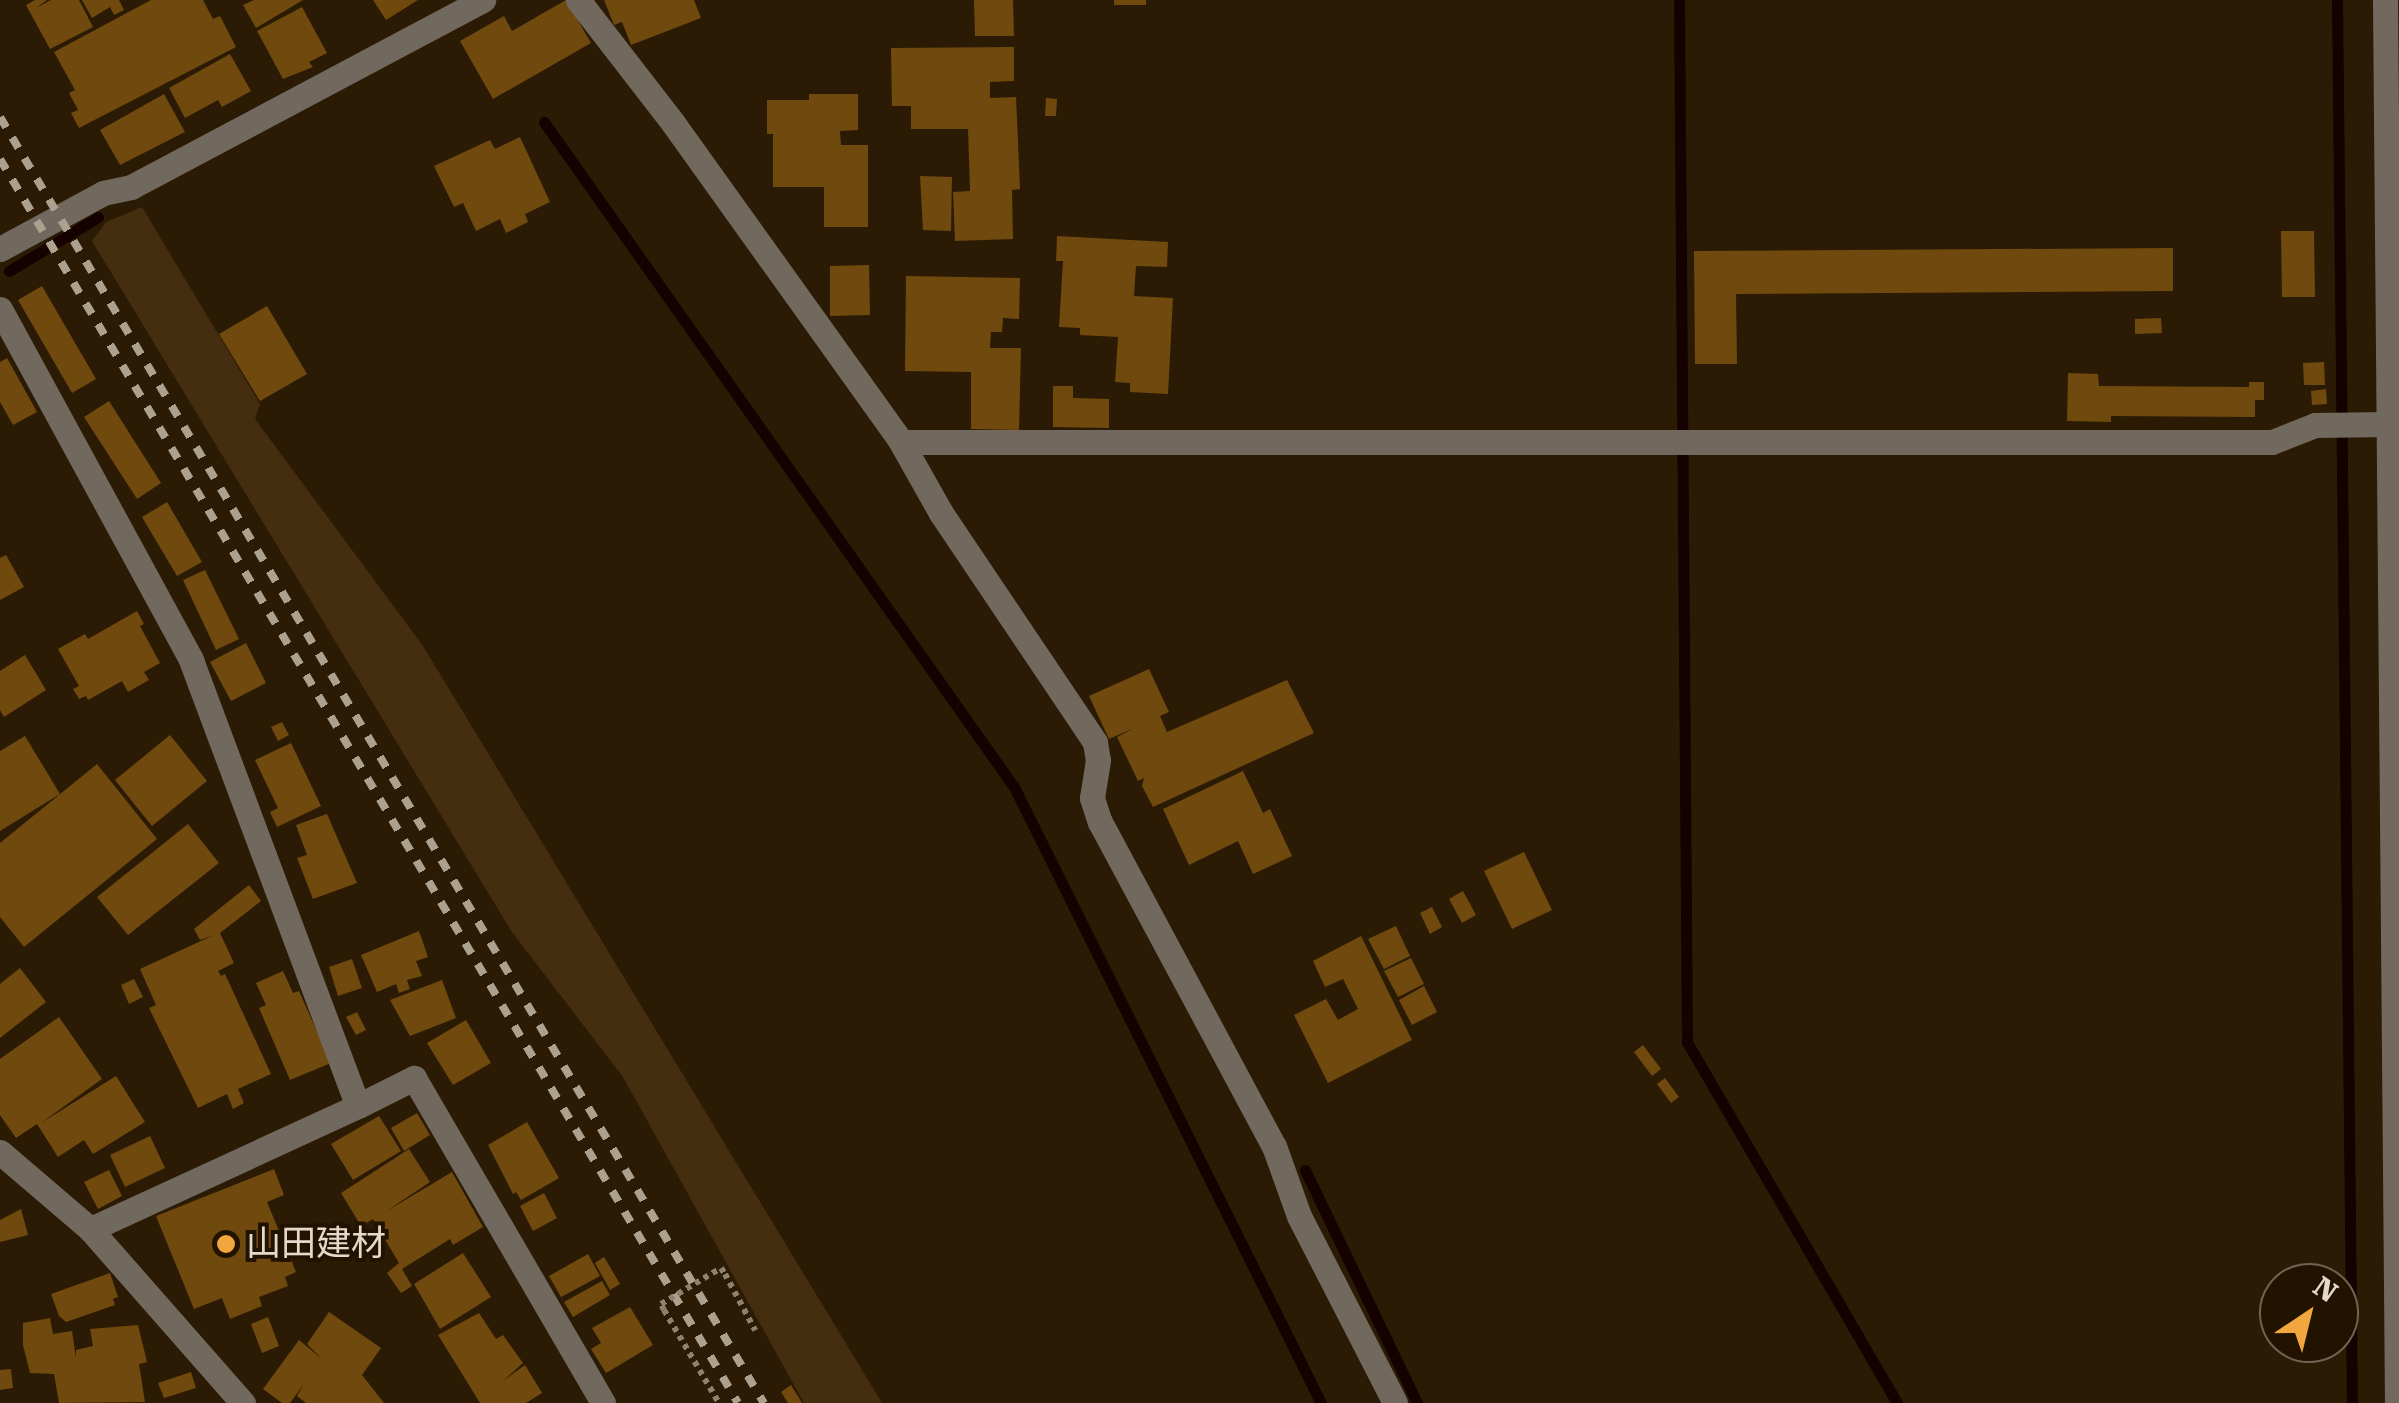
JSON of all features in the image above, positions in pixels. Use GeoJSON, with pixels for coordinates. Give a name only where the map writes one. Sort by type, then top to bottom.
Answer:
{"type":"FeatureCollection","features":[{"type":"Feature","properties":{"kind":"street"},"geometry":{"type":"LineString","coordinates":[[0,249],[104,193],[131,187],[182,161],[483,0]]}},
{"type":"Feature","properties":{"kind":"street"},"geometry":{"type":"LineString","coordinates":[[578,0],[673,123],[900,442],[941,514],[1094,742],[1098,760],[1092,798],[1100,822],[1274,1146],[1300,1216],[1395,1403]]}},
{"type":"Feature","properties":{"kind":"street"},"geometry":{"type":"LineString","coordinates":[[2385,0],[2397,1403]]}},
{"type":"Feature","properties":{"kind":"street"},"geometry":{"type":"LineString","coordinates":[[0,308],[191,660],[358,1106]]}},
{"type":"Feature","properties":{"kind":"street"},"geometry":{"type":"LineString","coordinates":[[900,442],[2272,442],[2315,425],[2388,424]]}},
{"type":"Feature","properties":{"kind":"street"},"geometry":{"type":"LineString","coordinates":[[90,1229],[414,1078],[603,1403]]}},
{"type":"Feature","properties":{"kind":"street"},"geometry":{"type":"LineString","coordinates":[[0,1152],[90,1229],[243,1403]]}},
{"type":"Feature","properties":{"kind":"path"},"geometry":{"type":"LineString","coordinates":[[719,1403],[661,1304],[721,1268],[755,1330]]}},
{"type":"Feature","properties":{"kind":"shaded area"},"geometry":{"type":"Polygon","coordinates":[[[142,207],[260,404],[255,419],[423,646],[882,1403],[804,1403],[623,1077],[512,932],[92,241],[106,222],[142,207]]]}},
{"type":"Feature","properties":{"kind":"building"},"geometry":{"type":"Polygon","coordinates":[[[47,0],[36,8],[51,0],[79,0],[93,27],[50,49],[26,5],[47,0]]]}},
{"type":"Feature","properties":{"kind":"building"},"geometry":{"type":"Polygon","coordinates":[[[82,0],[119,0],[124,10],[114,15],[110,7],[92,18],[82,0]]]}},
{"type":"Feature","properties":{"kind":"building"},"geometry":{"type":"Polygon","coordinates":[[[151,0],[203,0],[213,19],[220,16],[236,47],[79,128],[71,113],[78,110],[69,93],[75,90],[54,52],[151,0]]]}},
{"type":"Feature","properties":{"kind":"building"},"geometry":{"type":"Polygon","coordinates":[[[254,0],[303,0],[256,28],[243,5],[254,0]]]}},
{"type":"Feature","properties":{"kind":"building"},"geometry":{"type":"Polygon","coordinates":[[[373,0],[418,0],[386,20],[373,0]]]}},
{"type":"Feature","properties":{"kind":"building"},"geometry":{"type":"Polygon","coordinates":[[[566,0],[591,43],[493,99],[460,41],[504,16],[512,31],[566,0]]]}},
{"type":"Feature","properties":{"kind":"building"},"geometry":{"type":"Polygon","coordinates":[[[604,0],[694,0],[701,18],[631,45],[622,22],[614,25],[604,0]]]}},
{"type":"Feature","properties":{"kind":"building"},"geometry":{"type":"Polygon","coordinates":[[[974,0],[1013,0],[1014,36],[975,36],[974,0]]]}},
{"type":"Feature","properties":{"kind":"building"},"geometry":{"type":"Polygon","coordinates":[[[1114,0],[1146,0],[1146,5],[1114,5],[1114,0]]]}},
{"type":"Feature","properties":{"kind":"building"},"geometry":{"type":"Polygon","coordinates":[[[302,7],[327,53],[309,62],[313,67],[283,79],[257,31],[302,7]]]}},
{"type":"Feature","properties":{"kind":"building"},"geometry":{"type":"Polygon","coordinates":[[[1014,47],[1014,81],[990,82],[990,98],[1016,97],[1020,189],[1012,190],[1013,239],[955,241],[953,192],[970,191],[968,129],[911,129],[911,106],[892,106],[891,48],[1014,47]]]}},
{"type":"Feature","properties":{"kind":"building"},"geometry":{"type":"Polygon","coordinates":[[[230,54],[251,91],[222,107],[218,100],[185,118],[169,88],[230,54]]]}},
{"type":"Feature","properties":{"kind":"building"},"geometry":{"type":"Polygon","coordinates":[[[164,94],[185,132],[120,165],[100,130],[164,94]]]}},
{"type":"Feature","properties":{"kind":"building"},"geometry":{"type":"Polygon","coordinates":[[[809,94],[858,94],[858,130],[840,131],[841,145],[868,145],[868,227],[824,227],[824,187],[773,187],[773,134],[767,134],[767,100],[809,100],[809,94]]]}},
{"type":"Feature","properties":{"kind":"building"},"geometry":{"type":"Polygon","coordinates":[[[1046,98],[1057,99],[1056,116],[1045,116],[1046,98]]]}},
{"type":"Feature","properties":{"kind":"building"},"geometry":{"type":"Polygon","coordinates":[[[520,137],[550,202],[525,214],[528,222],[506,233],[500,219],[476,231],[463,203],[454,207],[434,166],[490,140],[495,149],[520,137]]]}},
{"type":"Feature","properties":{"kind":"building"},"geometry":{"type":"Polygon","coordinates":[[[920,176],[952,177],[951,231],[923,230],[920,176]]]}},
{"type":"Feature","properties":{"kind":"building"},"geometry":{"type":"Polygon","coordinates":[[[2281,231],[2314,231],[2315,297],[2282,297],[2281,231]]]}},
{"type":"Feature","properties":{"kind":"building"},"geometry":{"type":"Polygon","coordinates":[[[1057,236],[1168,242],[1167,267],[1136,266],[1134,296],[1173,298],[1168,394],[1130,392],[1130,383],[1115,382],[1118,337],[1080,335],[1080,328],[1059,327],[1063,261],[1056,261],[1057,236]]]}},
{"type":"Feature","properties":{"kind":"building"},"geometry":{"type":"Polygon","coordinates":[[[2173,248],[2173,291],[1736,294],[1737,364],[1695,364],[1694,251],[2173,248]]]}},
{"type":"Feature","properties":{"kind":"building"},"geometry":{"type":"Polygon","coordinates":[[[869,265],[870,315],[830,316],[830,266],[869,265]]]}},
{"type":"Feature","properties":{"kind":"building"},"geometry":{"type":"Polygon","coordinates":[[[906,276],[1020,278],[1019,319],[1003,318],[1002,332],[991,332],[990,348],[1021,348],[1019,430],[971,429],[971,372],[905,371],[906,276]]]}},
{"type":"Feature","properties":{"kind":"building"},"geometry":{"type":"Polygon","coordinates":[[[42,286],[96,379],[72,393],[18,300],[42,286]]]}},
{"type":"Feature","properties":{"kind":"building"},"geometry":{"type":"Polygon","coordinates":[[[267,306],[307,374],[260,401],[219,334],[267,306]]]}},
{"type":"Feature","properties":{"kind":"building"},"geometry":{"type":"Polygon","coordinates":[[[2161,318],[2162,333],[2135,334],[2135,319],[2161,318]]]}},
{"type":"Feature","properties":{"kind":"building"},"geometry":{"type":"Polygon","coordinates":[[[7,358],[37,412],[13,425],[0,402],[0,362],[7,358]]]}},
{"type":"Feature","properties":{"kind":"building"},"geometry":{"type":"Polygon","coordinates":[[[2324,362],[2325,385],[2304,385],[2303,363],[2324,362]]]}},
{"type":"Feature","properties":{"kind":"building"},"geometry":{"type":"Polygon","coordinates":[[[2068,373],[2098,374],[2099,386],[2249,387],[2249,382],[2264,382],[2264,400],[2255,400],[2255,417],[2111,416],[2111,422],[2067,421],[2068,373]]]}},
{"type":"Feature","properties":{"kind":"building"},"geometry":{"type":"Polygon","coordinates":[[[1053,386],[1073,386],[1073,398],[1109,399],[1109,428],[1053,427],[1053,386]]]}},
{"type":"Feature","properties":{"kind":"building"},"geometry":{"type":"Polygon","coordinates":[[[2326,389],[2327,404],[2312,405],[2311,391],[2326,389]]]}},
{"type":"Feature","properties":{"kind":"building"},"geometry":{"type":"Polygon","coordinates":[[[109,401],[161,483],[137,499],[84,417],[109,401]]]}},
{"type":"Feature","properties":{"kind":"building"},"geometry":{"type":"Polygon","coordinates":[[[167,502],[202,562],[177,576],[142,517],[167,502]]]}},
{"type":"Feature","properties":{"kind":"building"},"geometry":{"type":"Polygon","coordinates":[[[6,555],[24,587],[0,600],[0,558],[6,555]]]}},
{"type":"Feature","properties":{"kind":"building"},"geometry":{"type":"Polygon","coordinates":[[[205,570],[239,639],[216,650],[183,580],[205,570]]]}},
{"type":"Feature","properties":{"kind":"building"},"geometry":{"type":"Polygon","coordinates":[[[137,611],[144,624],[140,626],[160,663],[144,672],[149,680],[128,692],[122,681],[88,700],[86,696],[79,699],[73,689],[79,686],[58,649],[85,634],[88,639],[137,611]]]}},
{"type":"Feature","properties":{"kind":"building"},"geometry":{"type":"Polygon","coordinates":[[[246,643],[266,683],[231,701],[210,662],[246,643]]]}},
{"type":"Feature","properties":{"kind":"building"},"geometry":{"type":"Polygon","coordinates":[[[25,655],[46,690],[4,717],[0,710],[0,671],[25,655]]]}},
{"type":"Feature","properties":{"kind":"building"},"geometry":{"type":"Polygon","coordinates":[[[1149,669],[1169,712],[1160,716],[1167,732],[1287,680],[1314,733],[1153,807],[1142,786],[1144,778],[1138,781],[1117,737],[1134,728],[1109,739],[1089,696],[1149,669]]]}},
{"type":"Feature","properties":{"kind":"building"},"geometry":{"type":"Polygon","coordinates":[[[282,722],[289,735],[278,741],[271,727],[282,722]]]}},
{"type":"Feature","properties":{"kind":"building"},"geometry":{"type":"Polygon","coordinates":[[[170,735],[207,781],[152,826],[115,780],[170,735]]]}},
{"type":"Feature","properties":{"kind":"building"},"geometry":{"type":"Polygon","coordinates":[[[25,736],[60,794],[0,831],[0,751],[25,736]]]}},
{"type":"Feature","properties":{"kind":"building"},"geometry":{"type":"Polygon","coordinates":[[[291,743],[321,806],[277,827],[270,812],[278,808],[255,760],[291,743]]]}},
{"type":"Feature","properties":{"kind":"building"},"geometry":{"type":"Polygon","coordinates":[[[97,764],[157,839],[24,947],[0,917],[0,843],[97,764]]]}},
{"type":"Feature","properties":{"kind":"building"},"geometry":{"type":"Polygon","coordinates":[[[1243,771],[1263,813],[1270,809],[1292,856],[1253,874],[1238,841],[1189,865],[1163,809],[1243,771]]]}},
{"type":"Feature","properties":{"kind":"building"},"geometry":{"type":"Polygon","coordinates":[[[327,814],[357,883],[313,899],[297,858],[307,855],[296,825],[327,814]]]}},
{"type":"Feature","properties":{"kind":"building"},"geometry":{"type":"Polygon","coordinates":[[[188,824],[219,863],[128,935],[97,897],[188,824]]]}},
{"type":"Feature","properties":{"kind":"building"},"geometry":{"type":"Polygon","coordinates":[[[1524,852],[1552,910],[1512,929],[1484,871],[1524,852]]]}},
{"type":"Feature","properties":{"kind":"building"},"geometry":{"type":"Polygon","coordinates":[[[249,885],[261,901],[220,933],[234,963],[218,971],[221,976],[225,974],[271,1074],[238,1089],[244,1103],[233,1109],[227,1094],[198,1108],[149,1008],[156,1005],[140,969],[214,935],[200,940],[194,929],[249,885]]]}},
{"type":"Feature","properties":{"kind":"building"},"geometry":{"type":"Polygon","coordinates":[[[1463,891],[1476,915],[1462,923],[1449,899],[1463,891]]]}},
{"type":"Feature","properties":{"kind":"building"},"geometry":{"type":"Polygon","coordinates":[[[1432,907],[1442,927],[1430,934],[1420,913],[1432,907]]]}},
{"type":"Feature","properties":{"kind":"building"},"geometry":{"type":"Polygon","coordinates":[[[1396,926],[1410,956],[1384,969],[1368,939],[1396,926]]]}},
{"type":"Feature","properties":{"kind":"building"},"geometry":{"type":"Polygon","coordinates":[[[419,931],[428,957],[416,961],[422,976],[407,980],[410,989],[399,993],[396,984],[377,992],[361,955],[419,931]]]}},
{"type":"Feature","properties":{"kind":"building"},"geometry":{"type":"Polygon","coordinates":[[[1361,936],[1412,1040],[1328,1083],[1294,1015],[1326,999],[1338,1020],[1358,1009],[1343,979],[1325,987],[1313,961],[1361,936]]]}},
{"type":"Feature","properties":{"kind":"building"},"geometry":{"type":"Polygon","coordinates":[[[1411,958],[1424,984],[1398,997],[1384,971],[1411,958]]]}},
{"type":"Feature","properties":{"kind":"building"},"geometry":{"type":"Polygon","coordinates":[[[352,959],[362,988],[338,996],[329,967],[352,959]]]}},
{"type":"Feature","properties":{"kind":"building"},"geometry":{"type":"Polygon","coordinates":[[[20,968],[46,1002],[0,1038],[0,984],[20,968]]]}},
{"type":"Feature","properties":{"kind":"building"},"geometry":{"type":"Polygon","coordinates":[[[283,971],[293,993],[299,991],[331,1063],[290,1080],[259,1008],[266,1005],[256,983],[283,971]]]}},
{"type":"Feature","properties":{"kind":"building"},"geometry":{"type":"Polygon","coordinates":[[[134,979],[143,997],[129,1004],[121,985],[134,979]]]}},
{"type":"Feature","properties":{"kind":"building"},"geometry":{"type":"Polygon","coordinates":[[[442,980],[456,1018],[410,1036],[390,1000],[442,980]]]}},
{"type":"Feature","properties":{"kind":"building"},"geometry":{"type":"Polygon","coordinates":[[[1424,986],[1437,1012],[1412,1025],[1399,1000],[1424,986]]]}},
{"type":"Feature","properties":{"kind":"building"},"geometry":{"type":"Polygon","coordinates":[[[357,1012],[366,1030],[356,1035],[346,1017],[357,1012]]]}},
{"type":"Feature","properties":{"kind":"building"},"geometry":{"type":"Polygon","coordinates":[[[59,1017],[102,1079],[41,1123],[116,1076],[145,1122],[93,1154],[84,1140],[58,1157],[37,1124],[16,1138],[0,1115],[0,1059],[59,1017]]]}},
{"type":"Feature","properties":{"kind":"building"},"geometry":{"type":"Polygon","coordinates":[[[466,1020],[491,1063],[453,1085],[427,1043],[466,1020]]]}},
{"type":"Feature","properties":{"kind":"building"},"geometry":{"type":"Polygon","coordinates":[[[1643,1045],[1661,1069],[1652,1076],[1634,1052],[1643,1045]]]}},
{"type":"Feature","properties":{"kind":"building"},"geometry":{"type":"Polygon","coordinates":[[[1665,1078],[1679,1097],[1671,1103],[1657,1084],[1665,1078]]]}},
{"type":"Feature","properties":{"kind":"building"},"geometry":{"type":"Polygon","coordinates":[[[417,1113],[430,1135],[404,1151],[391,1128],[417,1113]]]}},
{"type":"Feature","properties":{"kind":"building"},"geometry":{"type":"Polygon","coordinates":[[[379,1116],[401,1151],[353,1180],[331,1144],[379,1116]]]}},
{"type":"Feature","properties":{"kind":"building"},"geometry":{"type":"Polygon","coordinates":[[[527,1122],[559,1178],[521,1200],[516,1192],[513,1194],[488,1145],[527,1122]]]}},
{"type":"Feature","properties":{"kind":"building"},"geometry":{"type":"Polygon","coordinates":[[[150,1136],[165,1168],[125,1187],[110,1155],[150,1136]]]}},
{"type":"Feature","properties":{"kind":"building"},"geometry":{"type":"Polygon","coordinates":[[[409,1149],[430,1182],[385,1212],[452,1172],[483,1227],[453,1245],[450,1239],[402,1269],[412,1286],[401,1293],[387,1273],[399,1263],[373,1219],[361,1226],[341,1193],[409,1149]]]}},
{"type":"Feature","properties":{"kind":"building","name":"山田建材"},"geometry":{"type":"Polygon","coordinates":[[[274,1169],[284,1195],[267,1202],[296,1272],[285,1277],[288,1286],[259,1297],[262,1306],[230,1319],[222,1298],[194,1309],[156,1216],[274,1169]]]}},
{"type":"Feature","properties":{"kind":"building"},"geometry":{"type":"Polygon","coordinates":[[[109,1170],[122,1196],[98,1209],[84,1182],[109,1170]]]}},
{"type":"Feature","properties":{"kind":"building"},"geometry":{"type":"Polygon","coordinates":[[[544,1193],[557,1218],[533,1231],[520,1206],[544,1193]]]}},
{"type":"Feature","properties":{"kind":"building"},"geometry":{"type":"Polygon","coordinates":[[[21,1209],[28,1235],[0,1242],[0,1220],[21,1209]]]}},
{"type":"Feature","properties":{"kind":"building"},"geometry":{"type":"Polygon","coordinates":[[[463,1253],[491,1297],[440,1329],[414,1284],[463,1253]]]}},
{"type":"Feature","properties":{"kind":"building"},"geometry":{"type":"Polygon","coordinates":[[[588,1254],[600,1276],[561,1297],[549,1276],[588,1254]]]}},
{"type":"Feature","properties":{"kind":"building"},"geometry":{"type":"Polygon","coordinates":[[[604,1257],[620,1284],[610,1290],[595,1263],[604,1257]]]}},
{"type":"Feature","properties":{"kind":"building"},"geometry":{"type":"Polygon","coordinates":[[[110,1273],[118,1297],[113,1299],[115,1305],[66,1322],[59,1316],[51,1294],[110,1273]]]}},
{"type":"Feature","properties":{"kind":"building"},"geometry":{"type":"Polygon","coordinates":[[[602,1281],[610,1295],[573,1317],[564,1302],[602,1281]]]}},
{"type":"Feature","properties":{"kind":"building"},"geometry":{"type":"Polygon","coordinates":[[[630,1307],[653,1345],[606,1373],[591,1349],[601,1343],[592,1328],[630,1307]]]}},
{"type":"Feature","properties":{"kind":"building"},"geometry":{"type":"Polygon","coordinates":[[[329,1312],[381,1348],[362,1375],[384,1403],[306,1403],[297,1396],[304,1384],[290,1403],[282,1403],[263,1389],[299,1340],[322,1359],[307,1344],[329,1312]]]}},
{"type":"Feature","properties":{"kind":"building"},"geometry":{"type":"Polygon","coordinates":[[[479,1313],[496,1339],[503,1335],[523,1363],[503,1381],[525,1365],[542,1393],[526,1403],[480,1403],[438,1335],[479,1313]]]}},
{"type":"Feature","properties":{"kind":"building"},"geometry":{"type":"Polygon","coordinates":[[[268,1317],[279,1346],[262,1353],[251,1324],[268,1317]]]}},
{"type":"Feature","properties":{"kind":"building"},"geometry":{"type":"Polygon","coordinates":[[[50,1318],[53,1334],[72,1331],[76,1358],[76,1350],[93,1346],[90,1329],[138,1325],[147,1362],[139,1364],[145,1402],[59,1403],[54,1374],[30,1373],[23,1345],[23,1323],[50,1318]]]}},
{"type":"Feature","properties":{"kind":"building"},"geometry":{"type":"Polygon","coordinates":[[[11,1369],[13,1388],[0,1390],[0,1370],[11,1369]]]}},
{"type":"Feature","properties":{"kind":"building"},"geometry":{"type":"Polygon","coordinates":[[[191,1372],[196,1388],[164,1398],[158,1383],[191,1372]]]}},
{"type":"Feature","properties":{"kind":"building"},"geometry":{"type":"Polygon","coordinates":[[[791,1385],[802,1403],[788,1403],[781,1392],[791,1385]]]}},
{"type":"Feature","properties":{"kind":"waterway"},"geometry":{"type":"LineString","coordinates":[[1679,0],[1687,1042],[1897,1403]]}},
{"type":"Feature","properties":{"kind":"waterway"},"geometry":{"type":"LineString","coordinates":[[2337,0],[2352,1403]]}},
{"type":"Feature","properties":{"kind":"waterway"},"geometry":{"type":"LineString","coordinates":[[544,122],[1014,787],[1321,1403]]}},
{"type":"Feature","properties":{"kind":"waterway"},"geometry":{"type":"LineString","coordinates":[[9,271],[98,217]]}},
{"type":"Feature","properties":{"kind":"waterway"},"geometry":{"type":"LineString","coordinates":[[1305,1170],[1417,1403]]}},
{"type":"Feature","properties":{"kind":"railway"},"geometry":{"type":"LineString","coordinates":[[0,117],[764,1403]]}},
{"type":"Feature","properties":{"kind":"railway"},"geometry":{"type":"LineString","coordinates":[[0,159],[738,1403]]}},
{"type":"Feature","properties":{"kind":"place","name":"山田建材"},"geometry":{"type":"Point","coordinates":[226,1244]}}]}
